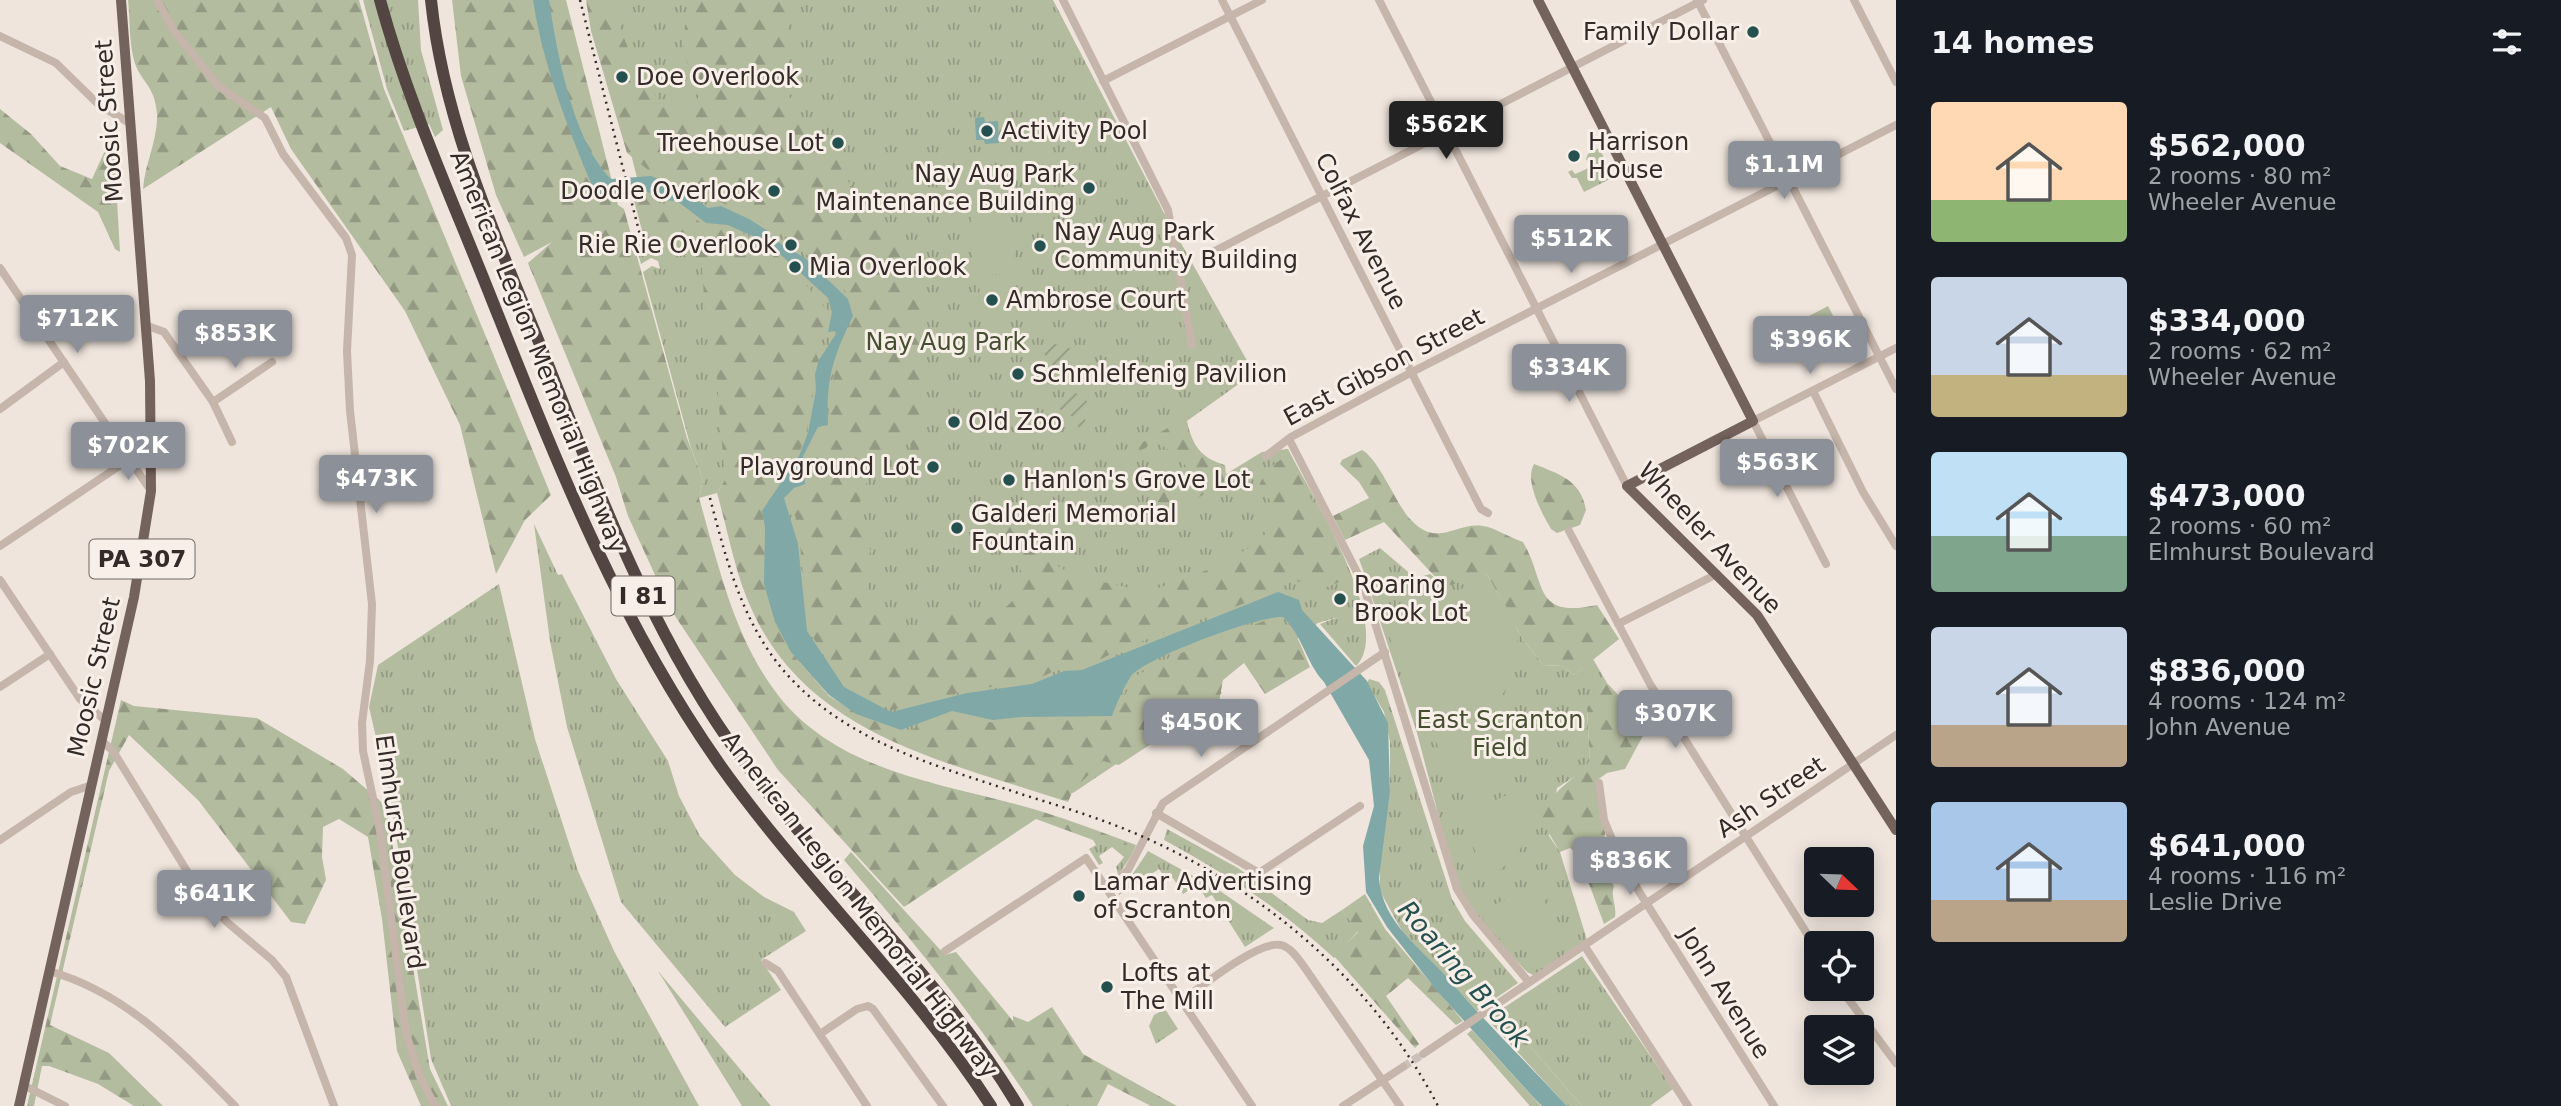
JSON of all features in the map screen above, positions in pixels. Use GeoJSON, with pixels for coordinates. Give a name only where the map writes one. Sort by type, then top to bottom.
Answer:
{"type":"FeatureCollection","features":[{"type":"Feature","properties":{"kind":"highway","name":"American Legion Memorial Highway"},"geometry":{"type":"LineString","coordinates":[[379,0],[447,188],[569,492],[638,634],[688,719],[746,800],[933,1026],[991,1106]]}},
{"type":"Feature","properties":{"kind":"highway","name":"American Legion Memorial Highway"},"geometry":{"type":"LineString","coordinates":[[431,0],[447,95],[479,194],[618,540],[668,643],[744,763],[953,1014],[1018,1106]]}},
{"type":"Feature","properties":{"kind":"main road","name":"Moosic Street"},"geometry":{"type":"LineString","coordinates":[[20,1106],[140,569],[151,491],[153,457],[145,325],[121,0]]}},
{"type":"Feature","properties":{"kind":"main road"},"geometry":{"type":"LineString","coordinates":[[1538,0],[1753,421],[1627,486]]}},
{"type":"Feature","properties":{"kind":"main road","name":"Wheeler Avenue"},"geometry":{"type":"LineString","coordinates":[[1627,486],[1757,615],[1896,831]]}},
{"type":"Feature","properties":{"kind":"street","name":"Elmhurst Boulevard"},"geometry":{"type":"LineString","coordinates":[[157,0],[174,31],[218,86],[265,118],[283,153],[346,238],[352,254],[347,351],[349,411],[372,600],[370,661],[362,723],[363,751],[380,831],[406,1034],[419,1077],[435,1106]]}},
{"type":"Feature","properties":{"kind":"street"},"geometry":{"type":"LineString","coordinates":[[1063,0],[1168,210],[1192,345]]}},
{"type":"Feature","properties":{"kind":"street","name":"Colfax Avenue"},"geometry":{"type":"LineString","coordinates":[[1222,0],[1481,509],[1488,513]]}},
{"type":"Feature","properties":{"kind":"street"},"geometry":{"type":"LineString","coordinates":[[1103,80],[1262,0]]}},
{"type":"Feature","properties":{"kind":"street","name":"Wheeler Avenue"},"geometry":{"type":"LineString","coordinates":[[1380,0],[1627,486]]}},
{"type":"Feature","properties":{"kind":"street"},"geometry":{"type":"LineString","coordinates":[[1854,0],[1896,82]]}},
{"type":"Feature","properties":{"kind":"street"},"geometry":{"type":"LineString","coordinates":[[1209,254],[1699,1],[1896,389]]}},
{"type":"Feature","properties":{"kind":"street"},"geometry":{"type":"LineString","coordinates":[[0,36],[56,63],[98,104],[131,124]]}},
{"type":"Feature","properties":{"kind":"street","name":"East Gibson Street"},"geometry":{"type":"LineString","coordinates":[[1266,456],[1289,439],[1412,372],[1896,125]]}},
{"type":"Feature","properties":{"kind":"street"},"geometry":{"type":"LineString","coordinates":[[0,268],[151,491]]}},
{"type":"Feature","properties":{"kind":"street"},"geometry":{"type":"LineString","coordinates":[[145,325],[164,332],[214,402],[232,442]]}},
{"type":"Feature","properties":{"kind":"street"},"geometry":{"type":"LineString","coordinates":[[1826,564],[1753,421],[1896,348]]}},
{"type":"Feature","properties":{"kind":"street"},"geometry":{"type":"LineString","coordinates":[[0,409],[64,362]]}},
{"type":"Feature","properties":{"kind":"street"},"geometry":{"type":"LineString","coordinates":[[214,402],[272,362]]}},
{"type":"Feature","properties":{"kind":"street"},"geometry":{"type":"LineString","coordinates":[[1813,391],[1870,503],[1896,546]]}},
{"type":"Feature","properties":{"kind":"street"},"geometry":{"type":"LineString","coordinates":[[1289,439],[1355,564],[1385,652],[1457,889],[1474,915],[1528,981]]}},
{"type":"Feature","properties":{"kind":"street"},"geometry":{"type":"LineString","coordinates":[[0,546],[130,458],[153,457]]}},
{"type":"Feature","properties":{"kind":"street"},"geometry":{"type":"LineString","coordinates":[[1569,531],[1664,706],[1806,931]]}},
{"type":"Feature","properties":{"kind":"street"},"geometry":{"type":"LineString","coordinates":[[1618,624],[1717,574]]}},
{"type":"Feature","properties":{"kind":"street"},"geometry":{"type":"LineString","coordinates":[[0,580],[80,699],[106,721]]}},
{"type":"Feature","properties":{"kind":"street"},"geometry":{"type":"LineString","coordinates":[[1107,888],[1128,870],[1163,803],[1385,652]]}},
{"type":"Feature","properties":{"kind":"street"},"geometry":{"type":"LineString","coordinates":[[0,687],[50,654]]}},
{"type":"Feature","properties":{"kind":"street","name":"Ash Street"},"geometry":{"type":"LineString","coordinates":[[1423,1054],[1896,736]]}},
{"type":"Feature","properties":{"kind":"street"},"geometry":{"type":"LineString","coordinates":[[102,741],[113,751],[203,897],[228,923],[272,960],[286,977],[334,1106]]}},
{"type":"Feature","properties":{"kind":"street","name":"John Avenue"},"geometry":{"type":"LineString","coordinates":[[1599,783],[1604,820],[1623,866],[1774,1106]]}},
{"type":"Feature","properties":{"kind":"street"},"geometry":{"type":"LineString","coordinates":[[0,839],[71,792],[92,785]]}},
{"type":"Feature","properties":{"kind":"street"},"geometry":{"type":"LineString","coordinates":[[1156,813],[1259,873],[1360,806]]}},
{"type":"Feature","properties":{"kind":"street"},"geometry":{"type":"LineString","coordinates":[[945,951],[1086,858],[1252,1106]]}},
{"type":"Feature","properties":{"kind":"street"},"geometry":{"type":"LineString","coordinates":[[1180,1002],[1252,953],[1267,946],[1281,945],[1291,951],[1305,968],[1400,1106]]}},
{"type":"Feature","properties":{"kind":"street"},"geometry":{"type":"LineString","coordinates":[[1584,945],[1688,1106]]}},
{"type":"Feature","properties":{"kind":"street"},"geometry":{"type":"LineString","coordinates":[[765,963],[779,971],[867,1106]]}},
{"type":"Feature","properties":{"kind":"street"},"geometry":{"type":"LineString","coordinates":[[49,971],[77,979],[131,1010],[163,1034],[235,1106]]}},
{"type":"Feature","properties":{"kind":"street"},"geometry":{"type":"LineString","coordinates":[[1850,1001],[1896,1063]]}},
{"type":"Feature","properties":{"kind":"street"},"geometry":{"type":"LineString","coordinates":[[820,1034],[857,1009],[868,1006],[873,1009],[943,1106]]}},
{"type":"Feature","properties":{"kind":"street"},"geometry":{"type":"LineString","coordinates":[[1343,1106],[1403,1067]]}},
{"type":"Feature","properties":{"kind":"street"},"geometry":{"type":"LineString","coordinates":[[23,1085],[65,1106]]}},
{"type":"Feature","properties":{"kind":"green space"},"geometry":{"type":"Polygon","coordinates":[[[128,0],[359,0],[384,89],[551,495],[525,520],[496,574],[460,425],[405,311],[291,149],[271,107],[143,189],[156,133],[157,114],[153,96],[134,60],[128,0]]]}},
{"type":"Feature","properties":{"kind":"green space"},"geometry":{"type":"Polygon","coordinates":[[[363,0],[418,0],[421,50],[443,130],[435,137],[429,124],[404,131],[387,89],[363,0]]]}},
{"type":"Feature","properties":{"kind":"green space"},"geometry":{"type":"Polygon","coordinates":[[[452,0],[566,0],[618,205],[624,209],[687,438],[703,480],[699,498],[722,577],[740,629],[765,677],[781,699],[807,725],[836,745],[868,761],[901,774],[1040,811],[1136,845],[1096,845],[1093,840],[1036,819],[904,907],[778,770],[671,610],[628,516],[616,477],[528,263],[552,242],[524,257],[496,195],[461,76],[452,0]]]}},
{"type":"Feature","properties":{"kind":"green space"},"geometry":{"type":"Polygon","coordinates":[[[586,0],[617,0],[620,26],[625,39],[636,64],[658,99],[696,101],[699,84],[687,62],[684,49],[690,0],[789,0],[789,96],[803,118],[814,120],[879,236],[895,236],[921,281],[920,338],[925,395],[919,411],[922,444],[907,471],[901,469],[911,446],[899,436],[890,442],[876,461],[866,484],[855,519],[871,551],[865,604],[908,634],[953,600],[975,615],[988,619],[1013,600],[1022,584],[1021,572],[998,531],[1002,523],[1016,516],[1042,511],[1047,559],[1072,575],[1148,592],[1221,565],[1260,541],[1281,512],[1258,487],[1268,468],[1288,455],[1352,577],[1322,589],[1293,580],[1275,592],[1121,649],[1083,668],[1061,668],[1032,681],[964,691],[892,710],[845,686],[808,630],[800,544],[794,529],[796,518],[790,507],[808,486],[807,467],[819,453],[828,425],[830,389],[853,316],[851,298],[832,276],[780,232],[721,202],[709,193],[647,169],[627,153],[591,31],[586,0]]]}},
{"type":"Feature","properties":{"kind":"green space","name":"Nay Aug Park"},"geometry":{"type":"Polygon","coordinates":[[[592,0],[1053,0],[1164,213],[1254,373],[1187,421],[1192,437],[1203,454],[1225,465],[1226,474],[1262,452],[1288,449],[1329,525],[1357,589],[1364,618],[1366,644],[1358,664],[1356,666],[1320,624],[1338,617],[1318,623],[1257,669],[1242,646],[1206,670],[1222,693],[1073,793],[919,743],[873,724],[827,693],[777,637],[722,485],[717,493],[699,498],[703,480],[691,448],[643,272],[652,266],[660,269],[658,261],[651,258],[641,264],[633,236],[652,237],[592,0]]]}},
{"type":"Feature","properties":{"kind":"green space"},"geometry":{"type":"Polygon","coordinates":[[[0,109],[31,134],[60,166],[92,179],[113,133],[120,252],[115,249],[98,212],[0,143],[0,109]]]}},
{"type":"Feature","properties":{"kind":"green space"},"geometry":{"type":"Polygon","coordinates":[[[1599,148],[1614,177],[1584,192],[1577,178],[1572,178],[1568,172],[1572,170],[1575,174],[1591,167],[1586,159],[1588,154],[1599,148]]]}},
{"type":"Feature","properties":{"kind":"green space"},"geometry":{"type":"Polygon","coordinates":[[[1001,173],[1003,223],[1013,223],[1014,274],[973,275],[969,174],[1001,173]]]}},
{"type":"Feature","properties":{"kind":"green space"},"geometry":{"type":"Polygon","coordinates":[[[632,193],[646,194],[659,203],[678,205],[706,227],[728,225],[762,244],[793,270],[829,313],[828,332],[825,332],[816,354],[819,360],[806,435],[798,456],[762,511],[791,652],[829,696],[860,715],[902,733],[953,714],[994,723],[1113,719],[1134,677],[1171,657],[1269,619],[1291,629],[1310,667],[1265,694],[1244,663],[1223,680],[1219,702],[1199,714],[1202,720],[1193,724],[1172,716],[1161,718],[1148,734],[1151,744],[1119,765],[1103,761],[1073,790],[1068,802],[931,757],[887,739],[846,716],[809,688],[777,653],[746,596],[717,493],[725,480],[715,356],[705,311],[702,268],[661,238],[644,238],[632,193]]]}},
{"type":"Feature","properties":{"kind":"green space","name":"Ambrose Court"},"geometry":{"type":"Polygon","coordinates":[[[1002,284],[1004,315],[982,316],[979,285],[1002,284]]]}},
{"type":"Feature","properties":{"kind":"green space"},"geometry":{"type":"Polygon","coordinates":[[[1828,306],[1840,329],[1800,350],[1788,327],[1828,306]]]}},
{"type":"Feature","properties":{"kind":"green space"},"geometry":{"type":"Polygon","coordinates":[[[1053,344],[1066,345],[1075,353],[1056,368],[1045,357],[1045,352],[1053,344]]]}},
{"type":"Feature","properties":{"kind":"green space"},"geometry":{"type":"Polygon","coordinates":[[[1076,393],[1087,401],[1084,430],[1079,429],[1076,419],[1058,408],[1061,398],[1076,393]]]}},
{"type":"Feature","properties":{"kind":"green space"},"geometry":{"type":"Polygon","coordinates":[[[1180,421],[1186,423],[1198,450],[1224,466],[1224,481],[1160,523],[1157,517],[1144,514],[1165,485],[1189,480],[1191,470],[1167,449],[1151,440],[1146,448],[1110,461],[1180,421]]]}},
{"type":"Feature","properties":{"kind":"green space"},"geometry":{"type":"Polygon","coordinates":[[[1362,450],[1375,463],[1406,514],[1421,529],[1439,533],[1483,526],[1523,542],[1540,584],[1551,602],[1561,607],[1576,608],[1597,605],[1619,639],[1574,675],[1562,666],[1543,665],[1522,638],[1487,574],[1451,585],[1439,581],[1384,522],[1345,540],[1333,516],[1369,498],[1359,482],[1340,464],[1342,460],[1362,450]]]}},
{"type":"Feature","properties":{"kind":"green space"},"geometry":{"type":"Polygon","coordinates":[[[1534,464],[1552,471],[1574,485],[1586,510],[1580,525],[1557,533],[1551,529],[1533,488],[1531,471],[1534,464]]]}},
{"type":"Feature","properties":{"kind":"green space"},"geometry":{"type":"Polygon","coordinates":[[[534,524],[558,575],[562,574],[616,679],[668,761],[679,796],[700,836],[735,875],[764,897],[794,912],[806,931],[761,960],[781,990],[725,1027],[621,902],[567,727],[550,641],[534,524]]]}},
{"type":"Feature","properties":{"kind":"green space"},"geometry":{"type":"Polygon","coordinates":[[[1380,548],[1413,576],[1370,589],[1359,559],[1380,548]]]}},
{"type":"Feature","properties":{"kind":"green space","name":"East Scranton Field"},"geometry":{"type":"Polygon","coordinates":[[[1430,574],[1439,581],[1487,574],[1522,638],[1543,665],[1562,666],[1574,675],[1593,659],[1607,683],[1587,709],[1590,761],[1580,773],[1557,788],[1549,836],[1560,852],[1587,940],[1535,976],[1527,972],[1478,920],[1455,879],[1417,733],[1370,591],[1430,574]]]}},
{"type":"Feature","properties":{"kind":"green space"},"geometry":{"type":"Polygon","coordinates":[[[1487,579],[1508,609],[1516,629],[1517,656],[1511,680],[1503,694],[1492,704],[1479,710],[1449,715],[1416,713],[1385,624],[1387,617],[1487,579]]]}},
{"type":"Feature","properties":{"kind":"green space"},"geometry":{"type":"Polygon","coordinates":[[[499,584],[535,739],[578,871],[614,951],[699,1106],[451,1106],[431,1059],[391,803],[369,707],[378,665],[499,584]]]}},
{"type":"Feature","properties":{"kind":"green space"},"geometry":{"type":"Polygon","coordinates":[[[1369,679],[1379,682],[1385,690],[1452,899],[1465,921],[1518,983],[1477,1011],[1403,933],[1380,891],[1380,853],[1390,792],[1390,742],[1384,712],[1367,683],[1369,679]]]}},
{"type":"Feature","properties":{"kind":"green space"},"geometry":{"type":"Polygon","coordinates":[[[1607,683],[1623,700],[1635,703],[1644,696],[1660,719],[1645,732],[1625,769],[1607,773],[1596,781],[1606,828],[1600,864],[1614,886],[1615,917],[1604,924],[1578,854],[1570,848],[1560,852],[1541,820],[1551,800],[1590,761],[1587,708],[1607,683]]]}},
{"type":"Feature","properties":{"kind":"green space"},"geometry":{"type":"Polygon","coordinates":[[[121,700],[134,706],[257,718],[343,769],[386,806],[430,1069],[448,1106],[421,1106],[397,1051],[382,919],[368,837],[339,819],[323,827],[322,857],[326,880],[305,924],[291,922],[198,800],[129,735],[109,771],[50,1025],[109,1053],[163,1106],[134,1106],[98,1084],[49,1066],[42,1066],[34,1106],[27,1106],[121,700]]]}},
{"type":"Feature","properties":{"kind":"green space"},"geometry":{"type":"Polygon","coordinates":[[[1504,708],[1512,737],[1509,766],[1494,788],[1481,796],[1466,800],[1435,740],[1438,733],[1504,708]]]}},
{"type":"Feature","properties":{"kind":"green space"},"geometry":{"type":"Polygon","coordinates":[[[1521,789],[1528,816],[1524,841],[1510,862],[1486,877],[1462,820],[1456,816],[1459,812],[1464,814],[1521,789]]]}},
{"type":"Feature","properties":{"kind":"green space"},"geometry":{"type":"Polygon","coordinates":[[[1167,829],[1238,868],[1308,920],[1322,923],[1342,910],[1358,931],[1334,958],[1253,893],[1164,840],[1167,829]]]}},
{"type":"Feature","properties":{"kind":"green space"},"geometry":{"type":"Polygon","coordinates":[[[1096,845],[1136,845],[1126,864],[1120,872],[1112,881],[1106,873],[1112,877],[1118,874],[1116,867],[1124,857],[1112,847],[1099,856],[1103,863],[1099,865],[1089,849],[1096,845]]]}},
{"type":"Feature","properties":{"kind":"green space"},"geometry":{"type":"Polygon","coordinates":[[[1148,851],[1220,891],[1274,928],[1245,947],[1212,895],[1206,898],[1197,885],[1183,894],[1173,878],[1167,881],[1159,869],[1119,895],[1118,888],[1130,878],[1148,851]]]}},
{"type":"Feature","properties":{"kind":"green space"},"geometry":{"type":"Polygon","coordinates":[[[851,852],[945,955],[956,952],[1013,1021],[1013,1016],[1028,1022],[1052,1007],[1083,1054],[1177,1106],[1151,1106],[1108,1084],[1097,1106],[1033,1106],[943,980],[844,860],[851,852]]]}},
{"type":"Feature","properties":{"kind":"green space"},"geometry":{"type":"Polygon","coordinates":[[[1533,881],[1540,883],[1538,889],[1566,943],[1540,950],[1516,947],[1495,935],[1479,913],[1531,886],[1533,881]]]}},
{"type":"Feature","properties":{"kind":"green space"},"geometry":{"type":"Polygon","coordinates":[[[1365,894],[1385,929],[1463,1021],[1456,1025],[1408,978],[1386,996],[1419,1044],[1415,1048],[1334,956],[1358,932],[1342,910],[1365,894]]]}},
{"type":"Feature","properties":{"kind":"green space"},"geometry":{"type":"Polygon","coordinates":[[[1582,956],[1673,1089],[1650,1106],[1582,1106],[1499,1011],[1582,956]]]}},
{"type":"Feature","properties":{"kind":"green space"},"geometry":{"type":"Polygon","coordinates":[[[658,971],[771,1106],[742,1106],[658,971]]]}},
{"type":"Feature","properties":{"kind":"green space"},"geometry":{"type":"Polygon","coordinates":[[[1165,1009],[1178,1029],[1156,1044],[1149,1026],[1154,1015],[1165,1009]]]}},
{"type":"Feature","properties":{"kind":"green space"},"geometry":{"type":"Polygon","coordinates":[[[1499,1011],[1582,1106],[1567,1106],[1488,1020],[1499,1011]]]}},
{"type":"Feature","properties":{"kind":"green space"},"geometry":{"type":"Polygon","coordinates":[[[1472,1030],[1541,1106],[1530,1106],[1467,1034],[1472,1030]]]}},
{"type":"Feature","properties":{"kind":"water"},"geometry":{"type":"Polygon","coordinates":[[[533,0],[549,0],[562,70],[577,120],[598,163],[611,179],[651,176],[676,186],[708,208],[721,206],[749,219],[768,231],[774,240],[805,258],[848,299],[853,316],[832,368],[828,394],[828,425],[818,427],[803,456],[805,484],[794,488],[784,498],[798,544],[807,631],[844,687],[891,712],[967,693],[1032,684],[1064,671],[1082,670],[1278,592],[1299,600],[1302,610],[1367,681],[1388,723],[1390,792],[1379,878],[1388,909],[1406,935],[1567,1106],[1542,1106],[1534,1098],[1437,991],[1387,927],[1366,892],[1363,846],[1374,806],[1369,760],[1295,632],[1283,617],[1228,630],[1179,649],[1141,668],[1131,676],[1112,716],[993,720],[952,711],[901,730],[856,714],[829,695],[791,652],[775,622],[764,584],[765,527],[762,511],[799,456],[808,433],[816,390],[815,374],[819,360],[836,334],[835,331],[828,332],[832,312],[828,298],[768,243],[728,225],[706,223],[677,201],[660,200],[645,192],[613,197],[596,195],[550,75],[533,0]]]}},
{"type":"Feature","properties":{"kind":"water","name":"Activity Pool"},"geometry":{"type":"Polygon","coordinates":[[[984,117],[985,122],[998,121],[999,143],[985,144],[984,140],[976,140],[975,118],[984,117]]]}},
{"type":"Feature","properties":{"kind":"tunnel"},"geometry":{"type":"LineString","coordinates":[[1403,1067],[1423,1054]]}},
{"type":"Feature","properties":{"kind":"railway"},"geometry":{"type":"LineString","coordinates":[[580,0],[640,235]]}},
{"type":"Feature","properties":{"kind":"railway"},"geometry":{"type":"LineString","coordinates":[[710,498],[729,567],[746,611],[769,652],[809,696],[836,717],[895,749],[959,774],[1125,829],[1185,857],[1230,883],[1272,912],[1312,945],[1348,981],[1382,1020],[1412,1061],[1438,1106]]}},
{"type":"Feature","properties":{"kind":"place","name":"Family Dollar"},"geometry":{"type":"Point","coordinates":[1753,32]}},
{"type":"Feature","properties":{"kind":"place","name":"Doe Overlook"},"geometry":{"type":"Point","coordinates":[622,77]}},
{"type":"Feature","properties":{"kind":"place","name":"Activity Pool"},"geometry":{"type":"Point","coordinates":[987,131]}},
{"type":"Feature","properties":{"kind":"place","name":"Treehouse Lot"},"geometry":{"type":"Point","coordinates":[838,143]}},
{"type":"Feature","properties":{"kind":"place","name":"Harrison House"},"geometry":{"type":"Point","coordinates":[1574,156]}},
{"type":"Feature","properties":{"kind":"place","name":"Nay Aug Park Maintenance Building"},"geometry":{"type":"Point","coordinates":[1089,188]}},
{"type":"Feature","properties":{"kind":"place","name":"Doodle Overlook"},"geometry":{"type":"Point","coordinates":[774,191]}},
{"type":"Feature","properties":{"kind":"place","name":"Rie Rie Overlook"},"geometry":{"type":"Point","coordinates":[791,245]}},
{"type":"Feature","properties":{"kind":"place","name":"Nay Aug Park Community Building"},"geometry":{"type":"Point","coordinates":[1040,246]}},
{"type":"Feature","properties":{"kind":"place","name":"Mia Overlook"},"geometry":{"type":"Point","coordinates":[795,267]}},
{"type":"Feature","properties":{"kind":"place","name":"Ambrose Court"},"geometry":{"type":"Point","coordinates":[992,300]}},
{"type":"Feature","properties":{"kind":"place","name":"Schmlelfenig Pavilion"},"geometry":{"type":"Point","coordinates":[1018,374]}},
{"type":"Feature","properties":{"kind":"place","name":"Old Zoo"},"geometry":{"type":"Point","coordinates":[954,422]}},
{"type":"Feature","properties":{"kind":"place","name":"Playground Lot"},"geometry":{"type":"Point","coordinates":[933,467]}},
{"type":"Feature","properties":{"kind":"place","name":"Hanlon's Grove Lot"},"geometry":{"type":"Point","coordinates":[1009,480]}},
{"type":"Feature","properties":{"kind":"place","name":"Galderi Memorial Fountain"},"geometry":{"type":"Point","coordinates":[957,528]}},
{"type":"Feature","properties":{"kind":"place","name":"Roaring Brook Lot"},"geometry":{"type":"Point","coordinates":[1340,599]}},
{"type":"Feature","properties":{"kind":"place","name":"Lamar Advertising of Scranton"},"geometry":{"type":"Point","coordinates":[1079,896]}},
{"type":"Feature","properties":{"kind":"place","name":"Lofts at The Mill"},"geometry":{"type":"Point","coordinates":[1107,987]}},
{"type":"Feature","properties":{"kind":"water label","name":"Roaring Brook"},"geometry":{"type":"Point","coordinates":[1464,974]}}]}
